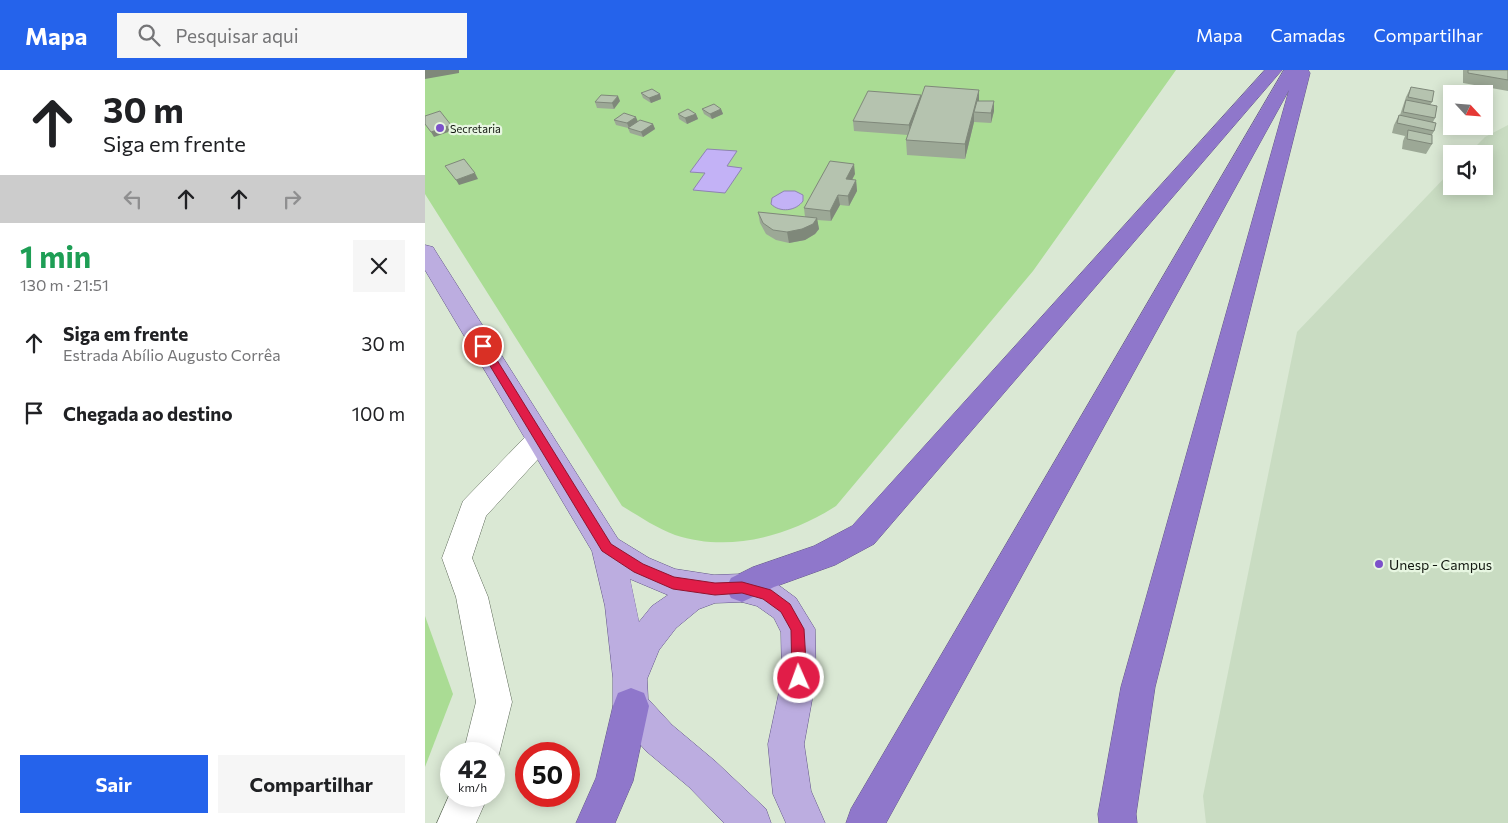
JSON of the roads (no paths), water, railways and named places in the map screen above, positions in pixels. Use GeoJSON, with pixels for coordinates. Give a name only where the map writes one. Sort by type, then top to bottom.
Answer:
{"type":"FeatureCollection","features":[{"type":"Feature","properties":{"kind":"highway"},"geometry":{"type":"LineString","coordinates":[[728,588],[824,556],[863,535],[1274,70]]}},
{"type":"Feature","properties":{"kind":"highway"},"geometry":{"type":"LineString","coordinates":[[865,823],[1293,70]]}},
{"type":"Feature","properties":{"kind":"highway"},"geometry":{"type":"LineString","coordinates":[[1117,823],[1138,687],[1303,70]]}},
{"type":"Feature","properties":{"kind":"highway"},"geometry":{"type":"LineString","coordinates":[[595,823],[614,781],[631,693]]}},
{"type":"Feature","properties":{"kind":"main road"},"geometry":{"type":"LineString","coordinates":[[425,252],[607,548],[621,606],[631,693],[659,738],[702,774],[752,823]]}},
{"type":"Feature","properties":{"kind":"main road"},"geometry":{"type":"LineString","coordinates":[[607,548],[638,568],[673,583],[766,594],[785,608],[798,629],[799,678],[786,744],[792,794],[806,823]]}},
{"type":"Feature","properties":{"kind":"main road"},"geometry":{"type":"LineString","coordinates":[[631,693],[646,640],[664,617],[688,599],[728,588]]}},
{"type":"Feature","properties":{"kind":"street"},"geometry":{"type":"LineString","coordinates":[[484,742],[493,702],[473,597],[457,558],[473,510],[541,439]]}},
{"type":"Feature","properties":{"kind":"street"},"geometry":{"type":"LineString","coordinates":[[455,823],[463,807]]}},
{"type":"Feature","properties":{"kind":"place","name":"Secretaria"},"geometry":{"type":"Point","coordinates":[440,128]}},
{"type":"Feature","properties":{"kind":"place","name":"Unesp - Campus"},"geometry":{"type":"Point","coordinates":[1379,564]}}]}
